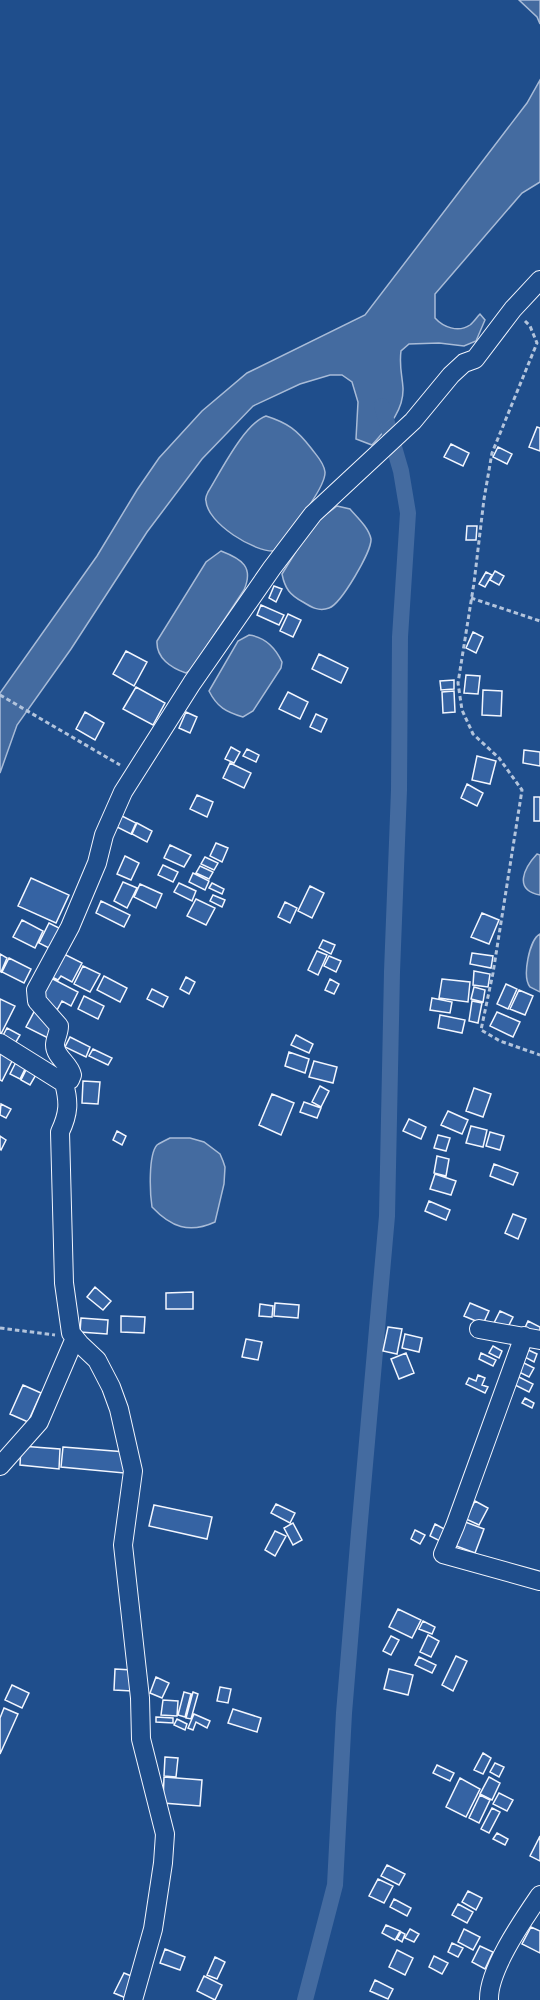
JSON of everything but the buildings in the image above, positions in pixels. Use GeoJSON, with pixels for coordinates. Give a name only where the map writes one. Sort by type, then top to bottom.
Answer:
{"type":"FeatureCollection","features":[{"type":"Feature","properties":{"kind":"street"},"geometry":{"type":"LineString","coordinates":[[63,1083],[70,1080],[72,1075],[71,1070],[56,1052],[54,1044],[59,1026],[37,1001],[36,990],[70,927],[97,863],[104,835],[123,792],[192,683],[272,568],[314,514],[413,421],[451,375],[464,363],[475,359],[513,309],[540,280]]}},
{"type":"Feature","properties":{"kind":"street"},"geometry":{"type":"LineString","coordinates":[[0,1043],[63,1083],[68,1113],[60,1132],[64,1283],[71,1329],[75,1338],[97,1360],[111,1387],[119,1409],[133,1472],[123,1545],[140,1698],[141,1739],[165,1834],[153,1929],[133,2000]]}},
{"type":"Feature","properties":{"kind":"street"},"geometry":{"type":"LineString","coordinates":[[479,1329],[532,1338],[443,1554],[540,1581]]}},
{"type":"Feature","properties":{"kind":"street"},"geometry":{"type":"LineString","coordinates":[[0,1466],[39,1422],[75,1338]]}},
{"type":"Feature","properties":{"kind":"street"},"geometry":{"type":"LineString","coordinates":[[489,2000],[489,1989],[498,1967],[520,1925],[540,1895]]}},
{"type":"Feature","properties":{"kind":"path"},"geometry":{"type":"LineString","coordinates":[[513,309],[530,326],[537,343],[492,453],[458,683],[462,710],[474,734],[499,758],[522,790],[493,973],[481,1030],[500,1041],[540,1056]]}},
{"type":"Feature","properties":{"kind":"path"},"geometry":{"type":"LineString","coordinates":[[471,598],[540,621]]}},
{"type":"Feature","properties":{"kind":"path"},"geometry":{"type":"LineString","coordinates":[[0,694],[135,773]]}},
{"type":"Feature","properties":{"kind":"path"},"geometry":{"type":"LineString","coordinates":[[0,1328],[75,1338]]}},
{"type":"Feature","properties":{"kind":"water"},"geometry":{"type":"Polygon","coordinates":[[[519,0],[540,0],[540,24],[537,17],[519,0]]]}},
{"type":"Feature","properties":{"kind":"water"},"geometry":{"type":"Polygon","coordinates":[[[540,80],[540,182],[522,193],[435,294],[435,318],[446,326],[461,329],[471,324],[480,314],[485,320],[476,341],[464,346],[439,343],[409,344],[401,351],[403,397],[401,405],[393,420],[372,445],[356,439],[358,402],[352,382],[342,375],[330,375],[300,384],[253,406],[202,459],[147,532],[71,649],[17,725],[0,773],[0,693],[97,556],[159,458],[202,411],[247,373],[365,315],[527,103],[540,80]]]}},
{"type":"Feature","properties":{"kind":"water"},"geometry":{"type":"Polygon","coordinates":[[[266,416],[286,424],[296,432],[320,459],[325,472],[324,480],[313,501],[275,551],[256,547],[233,535],[214,518],[208,510],[206,500],[208,492],[241,438],[249,428],[266,416]]]}},
{"type":"Feature","properties":{"kind":"water"},"geometry":{"type":"Polygon","coordinates":[[[337,506],[350,509],[362,523],[370,535],[370,545],[361,565],[341,597],[329,608],[318,609],[291,594],[282,574],[313,524],[337,506]]]}},
{"type":"Feature","properties":{"kind":"water"},"geometry":{"type":"Polygon","coordinates":[[[221,551],[235,557],[244,565],[248,575],[247,582],[191,670],[186,673],[166,662],[159,652],[157,641],[206,562],[221,551]]]}},
{"type":"Feature","properties":{"kind":"water"},"geometry":{"type":"Polygon","coordinates":[[[249,635],[269,644],[282,662],[281,668],[253,711],[243,717],[223,708],[209,691],[238,641],[249,635]]]}},
{"type":"Feature","properties":{"kind":"water"},"geometry":{"type":"Polygon","coordinates":[[[537,854],[540,855],[540,895],[526,888],[524,884],[525,872],[537,854]]]}},
{"type":"Feature","properties":{"kind":"water"},"geometry":{"type":"Polygon","coordinates":[[[540,934],[540,992],[530,987],[527,967],[533,943],[540,934]]]}},
{"type":"Feature","properties":{"kind":"water"},"geometry":{"type":"Polygon","coordinates":[[[170,1138],[190,1138],[204,1142],[220,1154],[225,1167],[224,1184],[215,1222],[206,1226],[189,1228],[173,1224],[152,1207],[150,1184],[152,1157],[157,1145],[170,1138]]]}},
{"type":"Feature","properties":{"kind":"waterway"},"geometry":{"type":"LineString","coordinates":[[305,2000],[335,1885],[344,1713],[387,1216],[392,972],[399,790],[400,637],[408,513],[401,471],[382,406]]}}]}
